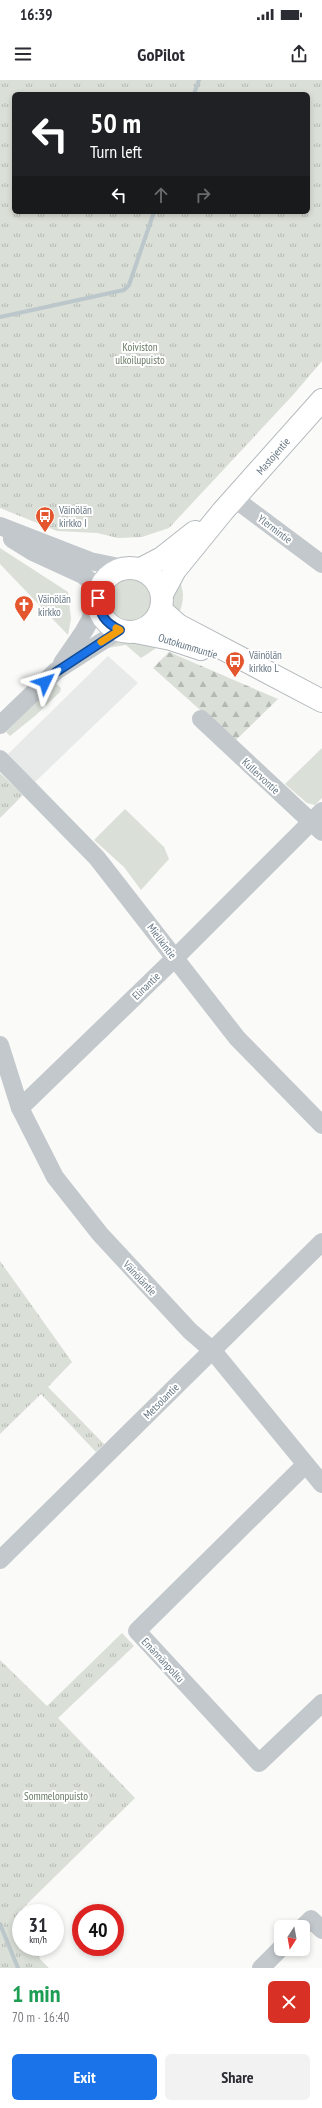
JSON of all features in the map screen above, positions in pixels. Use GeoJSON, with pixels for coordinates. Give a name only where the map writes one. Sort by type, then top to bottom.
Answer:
{"type":"FeatureCollection","features":[{"type":"Feature","properties":{"kind":"main road","name":"Mastojentie"},"geometry":{"type":"LineString","coordinates":[[162,602],[175,570],[229,505],[322,400]]}},
{"type":"Feature","properties":{"kind":"main road","name":"Mastojentie"},"geometry":{"type":"LineString","coordinates":[[132,569],[162,558],[229,505]]}},
{"type":"Feature","properties":{"kind":"main road"},"geometry":{"type":"LineString","coordinates":[[132,569],[155,578],[162,602],[152,624],[128,631],[106,621],[99,598],[109,575],[132,569]]}},
{"type":"Feature","properties":{"kind":"main road","name":"Outokummuntie"},"geometry":{"type":"LineString","coordinates":[[162,602],[178,625],[322,701]]}},
{"type":"Feature","properties":{"kind":"main road","name":"Outokummuntie"},"geometry":{"type":"LineString","coordinates":[[128,631],[171,639],[262,670]]}},
{"type":"Feature","properties":{"kind":"street","name":"Ylermintie"},"geometry":{"type":"LineString","coordinates":[[229,505],[320,558]]}},
{"type":"Feature","properties":{"kind":"street"},"geometry":{"type":"LineString","coordinates":[[0,526],[90,562],[132,569]]}},
{"type":"Feature","properties":{"kind":"street"},"geometry":{"type":"LineString","coordinates":[[0,531],[33,552],[83,575],[99,598],[84,631],[56,672],[0,725]]}},
{"type":"Feature","properties":{"kind":"street"},"geometry":{"type":"LineString","coordinates":[[56,672],[128,631]]}},
{"type":"Feature","properties":{"kind":"street","name":"Kullervontie"},"geometry":{"type":"LineString","coordinates":[[200,719],[318,822]]}},
{"type":"Feature","properties":{"kind":"street","name":"Mielikintie"},"geometry":{"type":"LineString","coordinates":[[0,759],[97,858],[237,1038],[322,1125]]}},
{"type":"Feature","properties":{"kind":"street","name":"Elinantie"},"geometry":{"type":"LineString","coordinates":[[20,1108],[318,822]]}},
{"type":"Feature","properties":{"kind":"street","name":"Väinöläntie"},"geometry":{"type":"LineString","coordinates":[[0,1045],[20,1108],[55,1177],[100,1234],[190,1331],[213,1351],[316,1474]]}},
{"type":"Feature","properties":{"kind":"street","name":"Metsolantie"},"geometry":{"type":"LineString","coordinates":[[0,1560],[322,1242]]}},
{"type":"Feature","properties":{"kind":"street","name":"Emännänpolku"},"geometry":{"type":"LineString","coordinates":[[316,1474],[137,1631],[259,1763],[322,1703]]}},
{"type":"Feature","properties":{"kind":"street"},"geometry":{"type":"LineString","coordinates":[[310,1920],[311,1919],[322,1930]]}},
{"type":"Feature","properties":{"kind":"street"},"geometry":{"type":"LineString","coordinates":[[261,1968],[274,1955]]}},
{"type":"Feature","properties":{"kind":"shaded area"},"geometry":{"type":"Polygon","coordinates":[[[108,656],[138,683],[35,782],[8,754],[108,656]]]}},
{"type":"Feature","properties":{"kind":"green space","name":"Koiviston ulkoilupuisto"},"geometry":{"type":"Polygon","coordinates":[[[0,80],[322,80],[322,361],[293,395],[169,528],[142,537],[118,538],[97,533],[57,531],[0,508],[0,80]]]}},
{"type":"Feature","properties":{"kind":"green space"},"geometry":{"type":"Polygon","coordinates":[[[0,548],[68,592],[71,619],[68,635],[0,564],[0,548]]]}},
{"type":"Feature","properties":{"kind":"green space"},"geometry":{"type":"Polygon","coordinates":[[[126,579],[134,579],[142,582],[148,588],[151,600],[148,612],[142,618],[134,621],[126,621],[118,618],[112,612],[109,604],[109,596],[112,588],[118,582],[126,579]]]}},
{"type":"Feature","properties":{"kind":"green space"},"geometry":{"type":"Polygon","coordinates":[[[178,580],[181,582],[183,601],[177,617],[173,607],[173,598],[178,580]]]}},
{"type":"Feature","properties":{"kind":"green space"},"geometry":{"type":"Polygon","coordinates":[[[83,583],[88,593],[88,607],[83,622],[80,592],[83,583]]]}},
{"type":"Feature","properties":{"kind":"green space"},"geometry":{"type":"Polygon","coordinates":[[[140,639],[164,643],[141,658],[126,645],[107,648],[118,641],[140,639]]]}},
{"type":"Feature","properties":{"kind":"green space"},"geometry":{"type":"Polygon","coordinates":[[[169,652],[278,699],[235,741],[153,668],[169,652]]]}},
{"type":"Feature","properties":{"kind":"green space"},"geometry":{"type":"Polygon","coordinates":[[[56,683],[61,688],[60,692],[36,715],[10,736],[6,732],[56,683]]]}},
{"type":"Feature","properties":{"kind":"green space"},"geometry":{"type":"Polygon","coordinates":[[[322,748],[322,798],[315,805],[307,803],[285,784],[322,748]]]}},
{"type":"Feature","properties":{"kind":"green space"},"geometry":{"type":"Polygon","coordinates":[[[0,773],[23,795],[0,818],[0,773]]]}},
{"type":"Feature","properties":{"kind":"green space"},"geometry":{"type":"Polygon","coordinates":[[[125,809],[164,847],[169,859],[141,890],[124,867],[94,840],[125,809]]]}},
{"type":"Feature","properties":{"kind":"green space"},"geometry":{"type":"Polygon","coordinates":[[[0,1261],[72,1362],[48,1387],[104,1444],[96,1452],[41,1394],[0,1434],[0,1261]]]}},
{"type":"Feature","properties":{"kind":"green space","name":"Sommelonpuisto"},"geometry":{"type":"Polygon","coordinates":[[[122,1633],[134,1646],[58,1718],[135,1798],[27,1904],[12,1904],[12,1956],[39,1956],[49,1968],[0,1968],[0,1660],[47,1706],[122,1633]]]}},
{"type":"Feature","properties":{"kind":"waterway"},"geometry":{"type":"LineString","coordinates":[[195,92],[199,80]]}},
{"type":"Feature","properties":{"kind":"waterway"},"geometry":{"type":"LineString","coordinates":[[0,317],[124,290],[129,285],[153,214]]}},
{"type":"Feature","properties":{"kind":"waterway"},"geometry":{"type":"LineString","coordinates":[[0,1924],[18,1968]]}},
{"type":"Feature","properties":{"kind":"slow traffic"},"geometry":{"type":"LineString","coordinates":[[101,642],[120,630],[116,628]]}},
{"type":"Feature","properties":{"kind":"place","name":"Väinölän kirkko I"},"geometry":{"type":"Point","coordinates":[45,533]}},
{"type":"Feature","properties":{"kind":"place","name":"Väinölän kirkko"},"geometry":{"type":"Point","coordinates":[24,622]}},
{"type":"Feature","properties":{"kind":"place","name":"Väinölän kirkko L"},"geometry":{"type":"Point","coordinates":[235,678]}},
{"type":"Feature","properties":{"kind":"route"},"geometry":{"type":"LineString","coordinates":[[45,682],[56,672],[120,630],[112,627],[101,614],[98,606],[98,598]]}}]}
